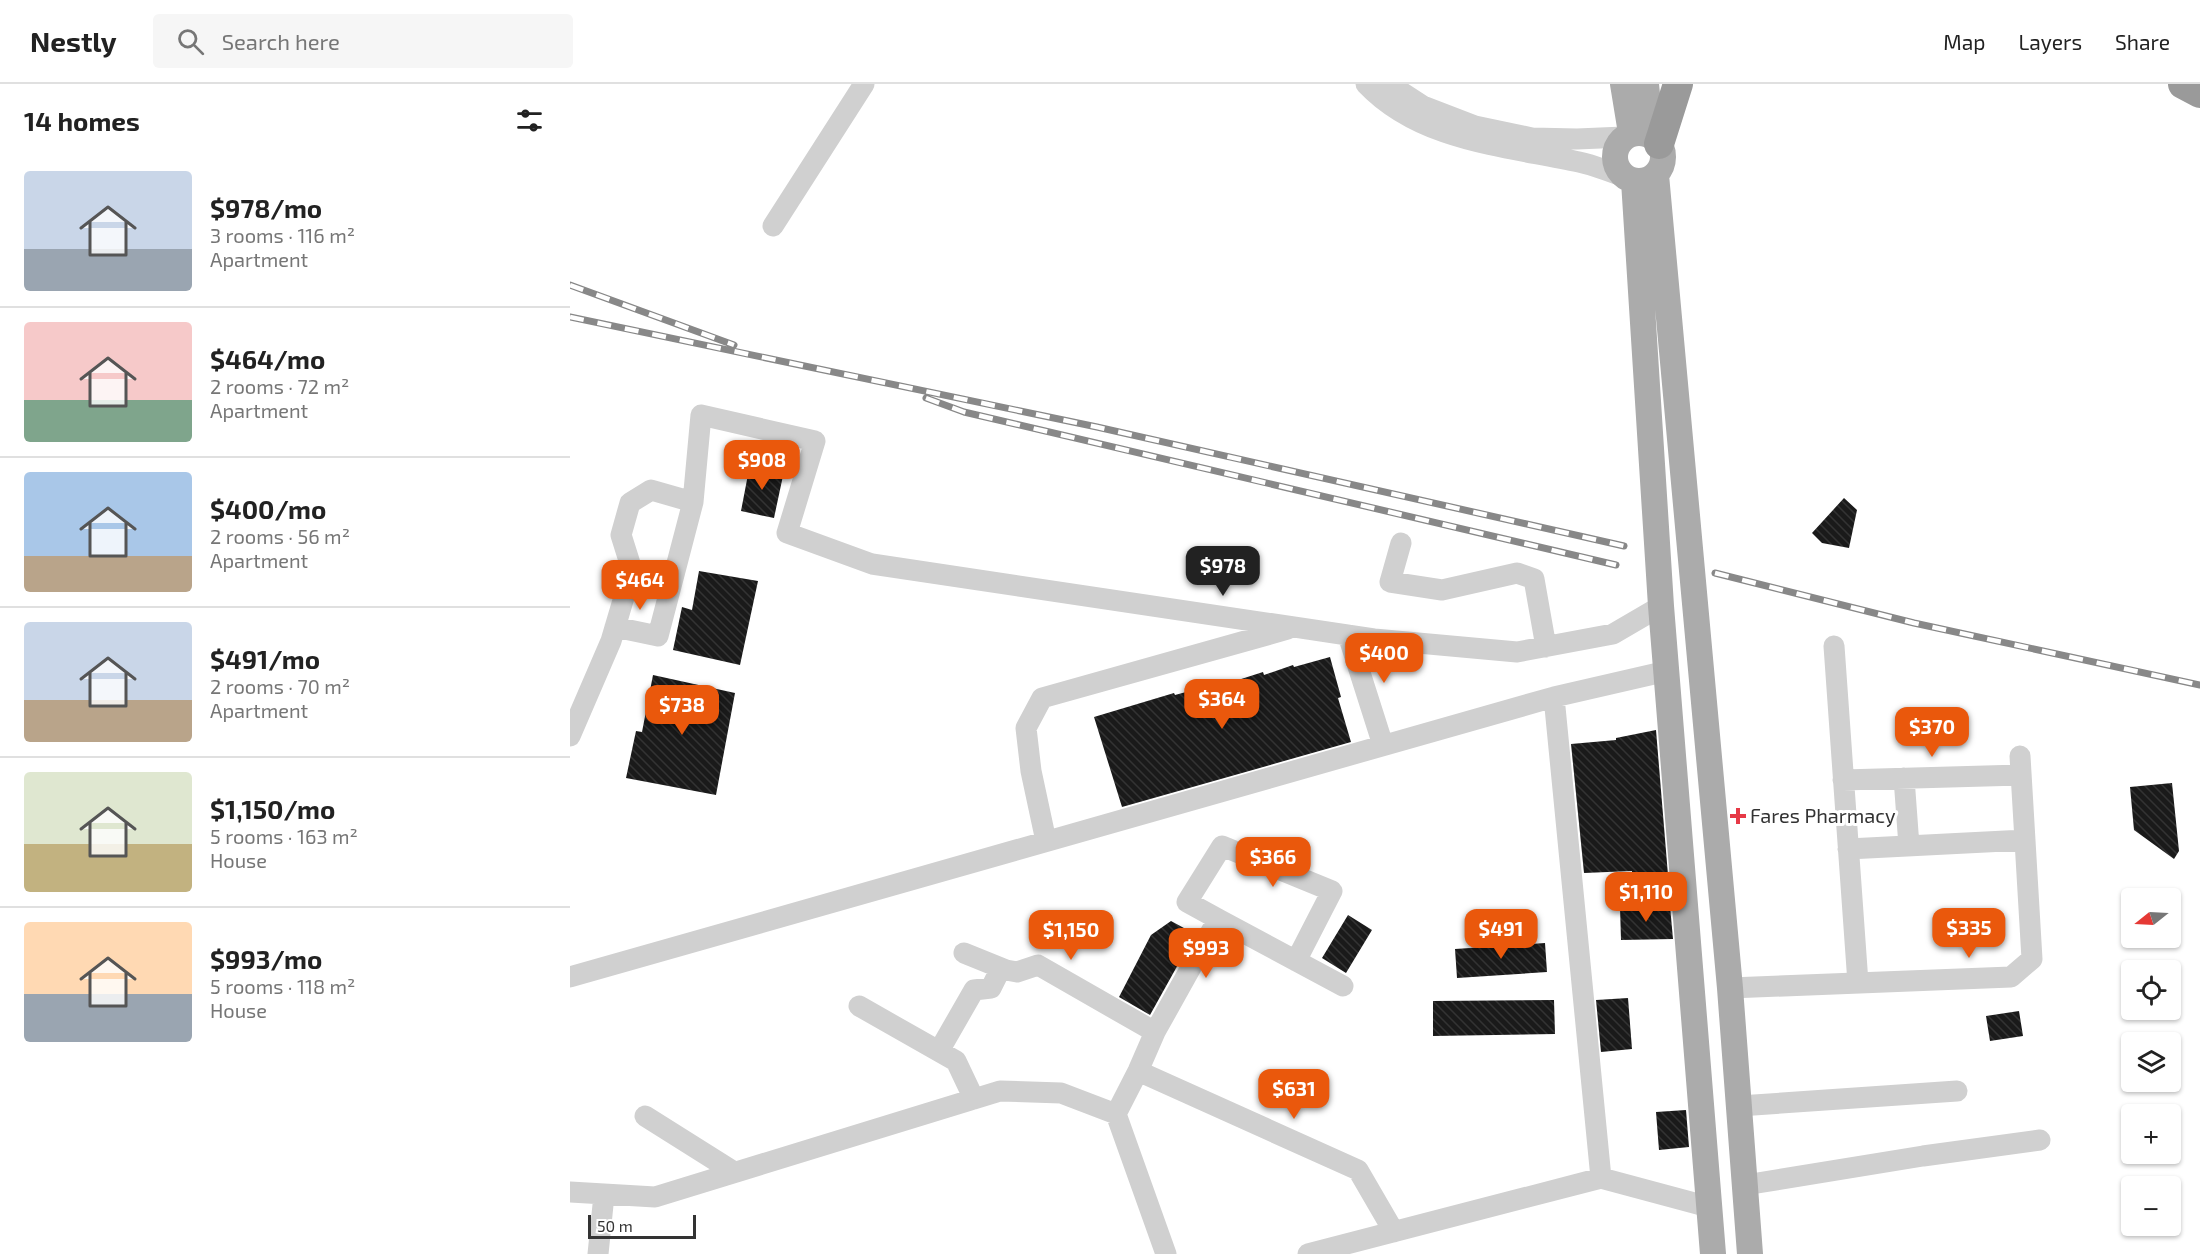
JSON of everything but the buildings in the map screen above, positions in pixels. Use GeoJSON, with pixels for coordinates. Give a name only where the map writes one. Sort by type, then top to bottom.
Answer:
{"type":"FeatureCollection","features":[{"type":"Feature","properties":{"kind":"highway"},"geometry":{"type":"LineString","coordinates":[[1641,137],[1678,84]]}},
{"type":"Feature","properties":{"kind":"highway"},"geometry":{"type":"LineString","coordinates":[[2182,84],[2200,93]]}},
{"type":"Feature","properties":{"kind":"main road"},"geometry":{"type":"LineString","coordinates":[[1623,84],[1641,137],[1663,154],[1662,165],[1638,178]]}},
{"type":"Feature","properties":{"kind":"main road"},"geometry":{"type":"LineString","coordinates":[[1641,137],[1646,84]]}},
{"type":"Feature","properties":{"kind":"main road"},"geometry":{"type":"LineString","coordinates":[[1638,178],[1616,167],[1614,155],[1618,144],[1641,137]]}},
{"type":"Feature","properties":{"kind":"main road"},"geometry":{"type":"LineString","coordinates":[[1638,178],[1661,606],[1713,1254]]}},
{"type":"Feature","properties":{"kind":"main road"},"geometry":{"type":"LineString","coordinates":[[1638,178],[1730,988],[1750,1254]]}},
{"type":"Feature","properties":{"kind":"street"},"geometry":{"type":"LineString","coordinates":[[773,226],[864,84]]}},
{"type":"Feature","properties":{"kind":"street"},"geometry":{"type":"LineString","coordinates":[[1366,84],[1376,95],[1416,120],[1470,141],[1581,162],[1638,178]]}},
{"type":"Feature","properties":{"kind":"street"},"geometry":{"type":"LineString","coordinates":[[1389,84],[1423,106],[1475,126],[1532,138],[1641,137]]}},
{"type":"Feature","properties":{"kind":"street"},"geometry":{"type":"LineString","coordinates":[[615,627],[658,636],[693,502],[701,415],[815,441],[787,533],[872,564],[1348,635],[1517,652],[1613,634],[1661,606]]}},
{"type":"Feature","properties":{"kind":"street"},"geometry":{"type":"LineString","coordinates":[[570,736],[615,627],[632,570],[621,535],[630,504],[651,490],[693,502]]}},
{"type":"Feature","properties":{"kind":"street"},"geometry":{"type":"LineString","coordinates":[[1401,543],[1390,582],[1442,590],[1517,573],[1534,579],[1546,647]]}},
{"type":"Feature","properties":{"kind":"street"},"geometry":{"type":"LineString","coordinates":[[1046,841],[1031,771],[1026,728],[1042,698],[1294,627]]}},
{"type":"Feature","properties":{"kind":"street"},"geometry":{"type":"LineString","coordinates":[[1348,635],[1383,745]]}},
{"type":"Feature","properties":{"kind":"street"},"geometry":{"type":"LineString","coordinates":[[1834,646],[1858,983]]}},
{"type":"Feature","properties":{"kind":"street"},"geometry":{"type":"LineString","coordinates":[[570,976],[1554,697],[1667,670]]}},
{"type":"Feature","properties":{"kind":"street"},"geometry":{"type":"LineString","coordinates":[[1554,697],[1601,1178]]}},
{"type":"Feature","properties":{"kind":"street"},"geometry":{"type":"LineString","coordinates":[[1730,988],[2011,977],[2032,959],[2021,765],[1904,778],[1844,780]]}},
{"type":"Feature","properties":{"kind":"street"},"geometry":{"type":"LineString","coordinates":[[1904,778],[1910,846]]}},
{"type":"Feature","properties":{"kind":"street"},"geometry":{"type":"LineString","coordinates":[[1848,849],[2025,840]]}},
{"type":"Feature","properties":{"kind":"street"},"geometry":{"type":"LineString","coordinates":[[1296,961],[1332,891],[1222,846],[1187,902],[1218,920],[1343,986]]}},
{"type":"Feature","properties":{"kind":"street"},"geometry":{"type":"LineString","coordinates":[[1166,1254],[1116,1114],[1155,1032],[1218,920]]}},
{"type":"Feature","properties":{"kind":"street"},"geometry":{"type":"LineString","coordinates":[[964,953],[1017,972],[1038,965],[1155,1032]]}},
{"type":"Feature","properties":{"kind":"street"},"geometry":{"type":"LineString","coordinates":[[939,1051],[974,990],[991,988],[1001,968]]}},
{"type":"Feature","properties":{"kind":"street"},"geometry":{"type":"LineString","coordinates":[[859,1006],[956,1061],[974,1099]]}},
{"type":"Feature","properties":{"kind":"street"},"geometry":{"type":"LineString","coordinates":[[1138,1071],[1358,1170],[1394,1232]]}},
{"type":"Feature","properties":{"kind":"street"},"geometry":{"type":"LineString","coordinates":[[570,1192],[655,1197],[1000,1091],[1061,1093],[1116,1114]]}},
{"type":"Feature","properties":{"kind":"street"},"geometry":{"type":"LineString","coordinates":[[1739,1106],[1957,1091]]}},
{"type":"Feature","properties":{"kind":"street"},"geometry":{"type":"LineString","coordinates":[[645,1116],[734,1172]]}},
{"type":"Feature","properties":{"kind":"street"},"geometry":{"type":"LineString","coordinates":[[1745,1185],[1923,1156],[2040,1140]]}},
{"type":"Feature","properties":{"kind":"street"},"geometry":{"type":"LineString","coordinates":[[1308,1254],[1601,1178],[1709,1207]]}},
{"type":"Feature","properties":{"kind":"street"},"geometry":{"type":"LineString","coordinates":[[598,1254],[604,1195]]}},
{"type":"Feature","properties":{"kind":"railway"},"geometry":{"type":"LineString","coordinates":[[570,285],[734,345]]}},
{"type":"Feature","properties":{"kind":"railway"},"geometry":{"type":"LineString","coordinates":[[570,317],[1097,427],[1624,546]]}},
{"type":"Feature","properties":{"kind":"railway"},"geometry":{"type":"LineString","coordinates":[[926,398],[964,412],[1616,565]]}},
{"type":"Feature","properties":{"kind":"railway"},"geometry":{"type":"LineString","coordinates":[[1715,573],[1914,623],[2200,685]]}},
{"type":"Feature","properties":{"kind":"place","name":"Fares Pharmacy"},"geometry":{"type":"Point","coordinates":[1738,816]}}]}
